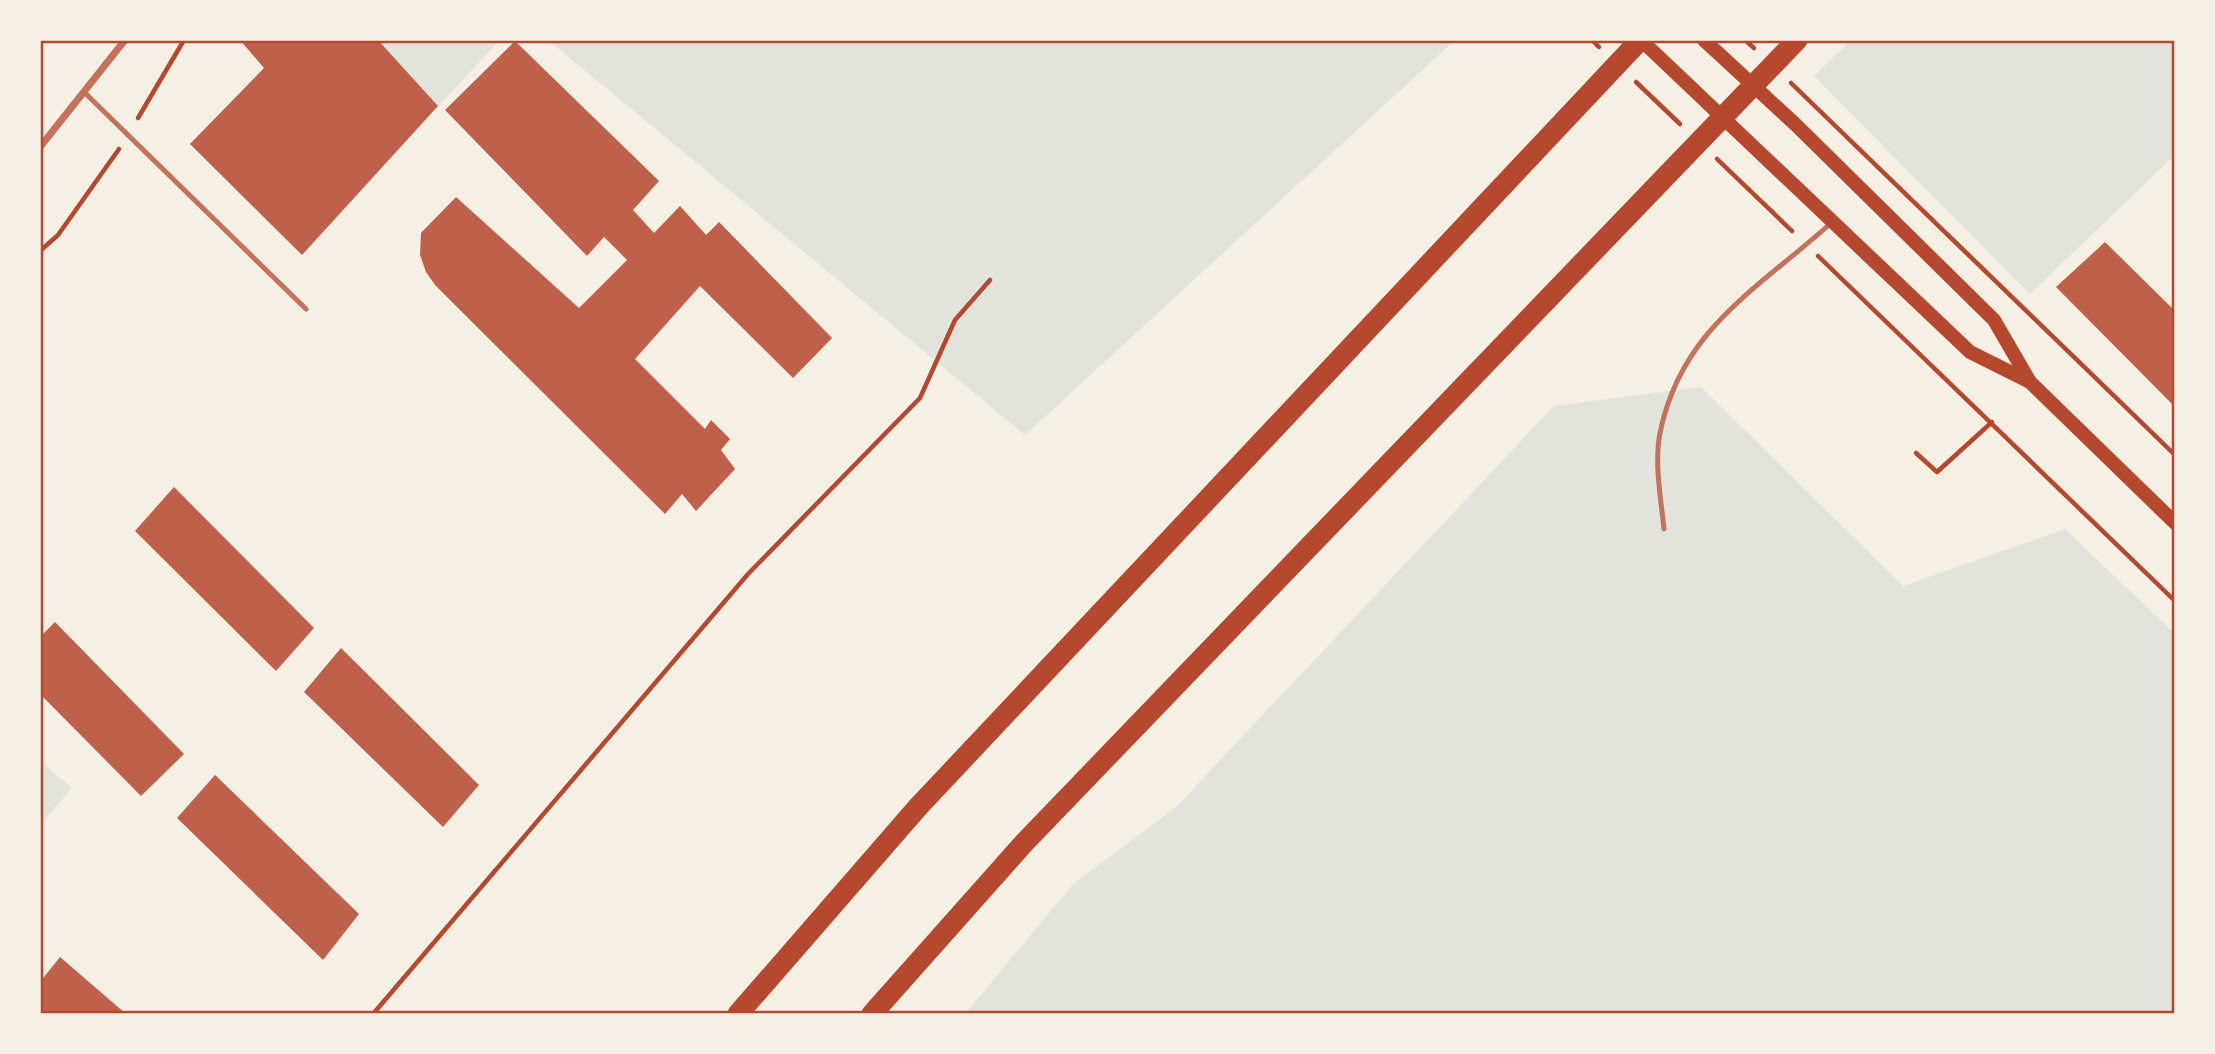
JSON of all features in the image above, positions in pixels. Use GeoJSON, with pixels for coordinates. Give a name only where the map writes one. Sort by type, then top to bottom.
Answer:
{"type":"FeatureCollection","features":[{"type":"Feature","properties":{"kind":"highway"},"geometry":{"type":"LineString","coordinates":[[738,1014],[918,807],[1641,40]]}},
{"type":"Feature","properties":{"kind":"highway"},"geometry":{"type":"LineString","coordinates":[[872,1014],[1034,833],[1797,40]]}},
{"type":"Feature","properties":{"kind":"main road"},"geometry":{"type":"LineString","coordinates":[[1641,40],[1970,352],[2030,382]]}},
{"type":"Feature","properties":{"kind":"main road"},"geometry":{"type":"LineString","coordinates":[[1704,40],[1796,125],[1994,320],[2030,382],[2175,523]]}},
{"type":"Feature","properties":{"kind":"street"},"geometry":{"type":"LineString","coordinates":[[40,147],[125,40]]}},
{"type":"Feature","properties":{"kind":"lane"},"geometry":{"type":"LineString","coordinates":[[85,93],[306,309]]}},
{"type":"Feature","properties":{"kind":"lane"},"geometry":{"type":"LineString","coordinates":[[1664,529],[1660,435],[1674,387],[1716,321],[1831,223]]}},
{"type":"Feature","properties":{"kind":"path"},"geometry":{"type":"LineString","coordinates":[[1592,40],[1602,50]]}},
{"type":"Feature","properties":{"kind":"path"},"geometry":{"type":"LineString","coordinates":[[1632,78],[1682,125]]}},
{"type":"Feature","properties":{"kind":"path"},"geometry":{"type":"LineString","coordinates":[[1814,105],[2175,455]]}},
{"type":"Feature","properties":{"kind":"path"},"geometry":{"type":"LineString","coordinates":[[1712,154],[2175,601]]}},
{"type":"Feature","properties":{"kind":"path"},"geometry":{"type":"LineString","coordinates":[[373,1014],[748,574],[920,398],[955,320],[990,280]]}},
{"type":"Feature","properties":{"kind":"path"},"geometry":{"type":"LineString","coordinates":[[1916,453],[1937,472],[1992,422]]}},
{"type":"Feature","properties":{"kind":"shaded area"},"geometry":{"type":"Polygon","coordinates":[[[380,40],[500,40],[438,106],[380,40]]]}},
{"type":"Feature","properties":{"kind":"shaded area"},"geometry":{"type":"Polygon","coordinates":[[[548,40],[1455,40],[1025,435],[548,40]]]}},
{"type":"Feature","properties":{"kind":"shaded area"},"geometry":{"type":"Polygon","coordinates":[[[1851,40],[2175,40],[2175,155],[2030,294],[1814,76],[1851,40]]]}},
{"type":"Feature","properties":{"kind":"shaded area"},"geometry":{"type":"Polygon","coordinates":[[[1701,387],[1903,586],[2065,529],[2175,634],[2175,1014],[965,1014],[1074,883],[1175,808],[1554,406],[1701,387]]]}},
{"type":"Feature","properties":{"kind":"shaded area"},"geometry":{"type":"Polygon","coordinates":[[[40,761],[72,788],[40,825],[40,761]]]}},
{"type":"Feature","properties":{"kind":"building"},"geometry":{"type":"Polygon","coordinates":[[[240,40],[378,40],[438,106],[302,255],[190,144],[264,68],[240,40]]]}},
{"type":"Feature","properties":{"kind":"building"},"geometry":{"type":"Polygon","coordinates":[[[515,41],[659,181],[633,210],[654,233],[680,206],[706,235],[719,222],[832,338],[793,378],[700,286],[635,359],[705,429],[711,420],[730,439],[721,450],[735,469],[696,511],[682,494],[665,514],[435,285],[426,272],[420,255],[421,233],[456,197],[579,308],[627,260],[604,237],[587,256],[445,110],[515,41]]]}},
{"type":"Feature","properties":{"kind":"building"},"geometry":{"type":"Polygon","coordinates":[[[2105,242],[2175,311],[2175,407],[2056,287],[2105,242]]]}},
{"type":"Feature","properties":{"kind":"building"},"geometry":{"type":"Polygon","coordinates":[[[174,487],[314,628],[276,671],[135,531],[174,487]]]}},
{"type":"Feature","properties":{"kind":"building"},"geometry":{"type":"Polygon","coordinates":[[[55,622],[184,754],[141,796],[40,694],[40,637],[55,622]]]}},
{"type":"Feature","properties":{"kind":"building"},"geometry":{"type":"Polygon","coordinates":[[[341,648],[479,785],[443,827],[304,692],[341,648]]]}},
{"type":"Feature","properties":{"kind":"building"},"geometry":{"type":"Polygon","coordinates":[[[215,775],[359,914],[323,960],[177,818],[215,775]]]}},
{"type":"Feature","properties":{"kind":"building"},"geometry":{"type":"Polygon","coordinates":[[[60,957],[126,1014],[40,1014],[40,982],[60,957]]]}}]}
